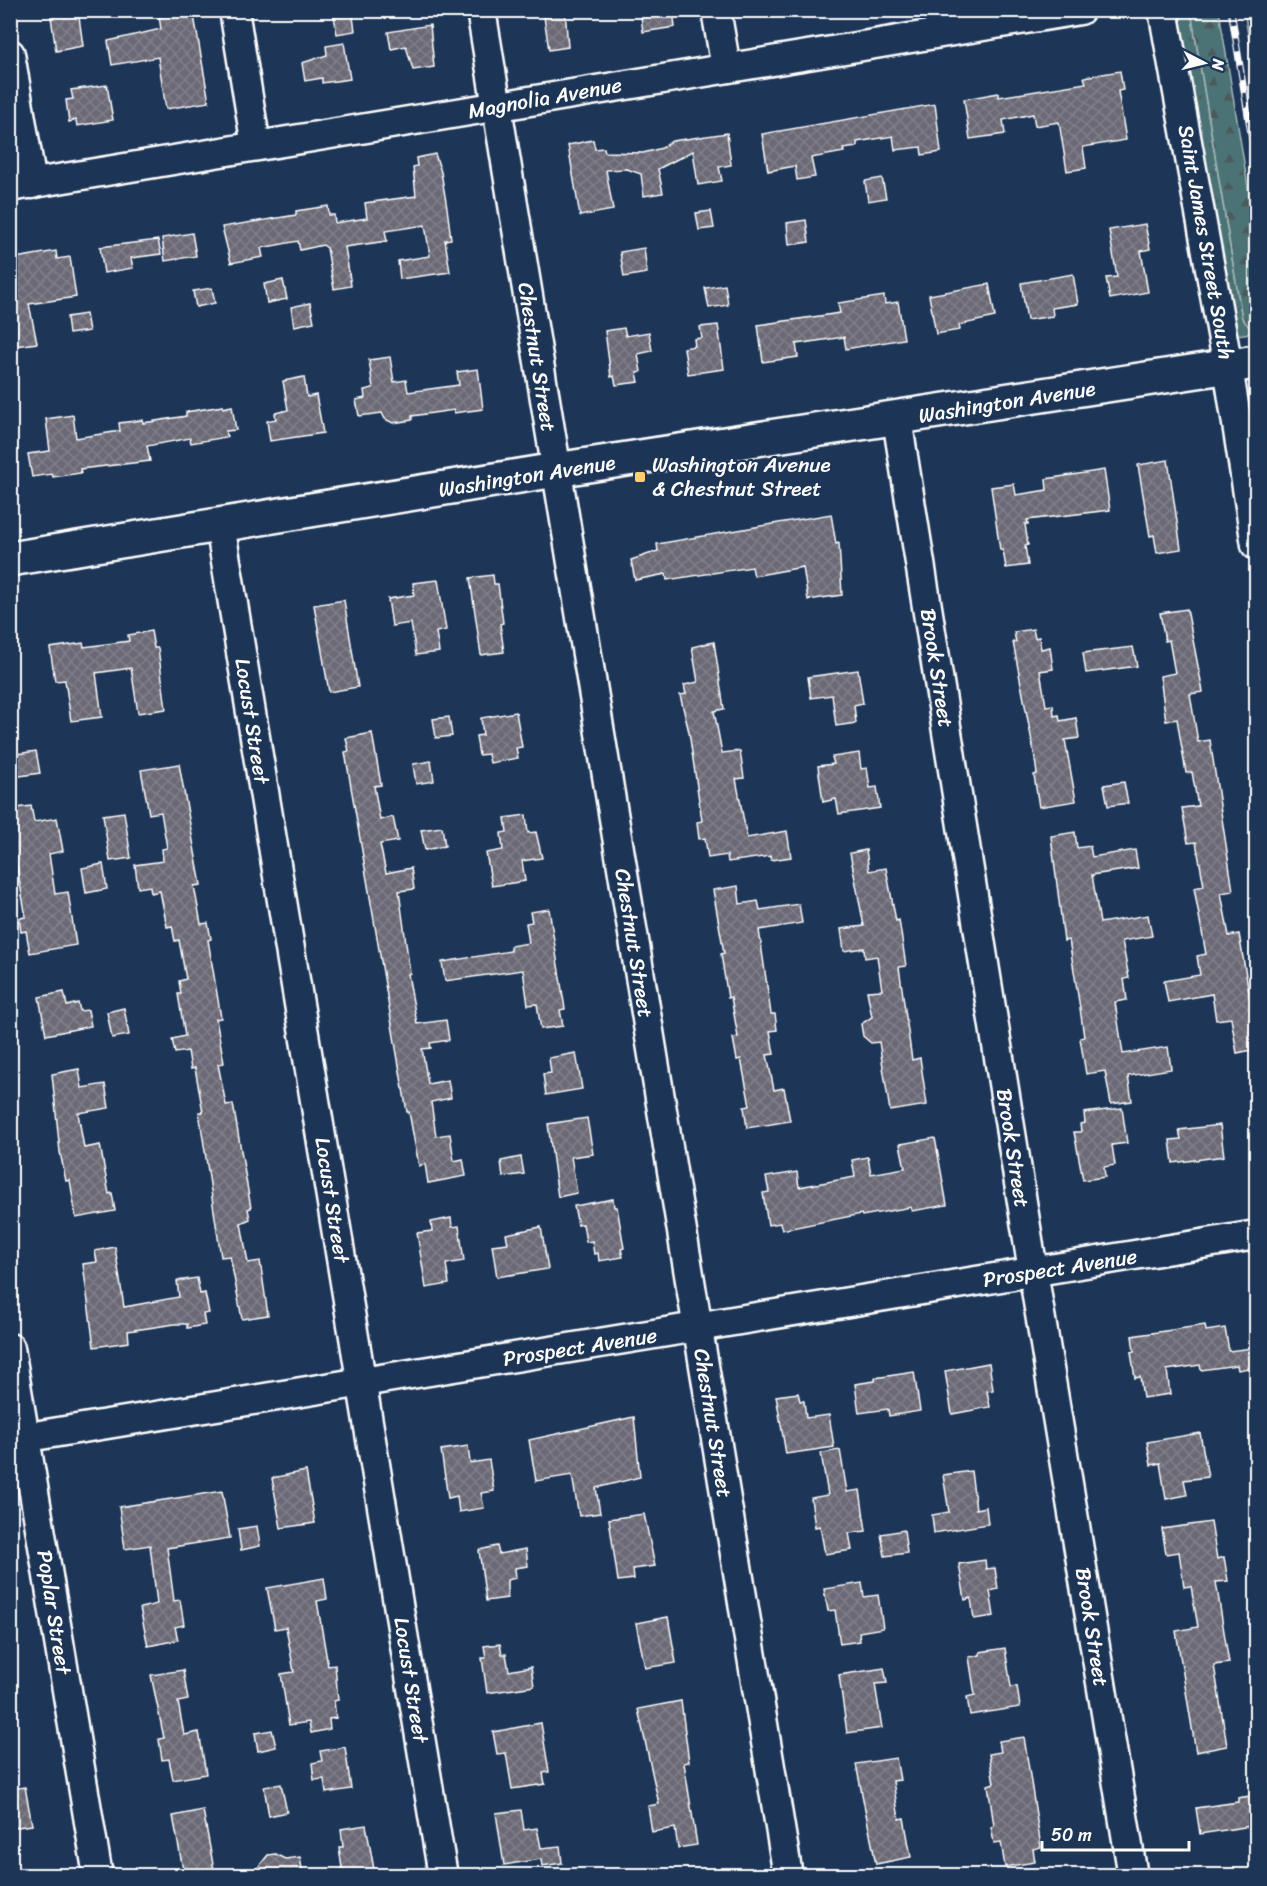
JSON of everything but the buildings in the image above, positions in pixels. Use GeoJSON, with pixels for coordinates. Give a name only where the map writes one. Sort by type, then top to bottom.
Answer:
{"type":"FeatureCollection","features":[{"type":"Feature","properties":{"kind":"main road","name":"Washington Avenue"},"geometry":{"type":"LineString","coordinates":[[10,559],[556,470],[1243,364]]}},
{"type":"Feature","properties":{"kind":"street"},"geometry":{"type":"LineString","coordinates":[[234,10],[256,146]]}},
{"type":"Feature","properties":{"kind":"street","name":"Chestnut Street"},"geometry":{"type":"LineString","coordinates":[[481,10],[788,1875]]}},
{"type":"Feature","properties":{"kind":"street"},"geometry":{"type":"LineString","coordinates":[[716,10],[726,68]]}},
{"type":"Feature","properties":{"kind":"street","name":"Magnolia Avenue"},"geometry":{"type":"LineString","coordinates":[[21,186],[726,68],[936,22],[1080,10]]}},
{"type":"Feature","properties":{"kind":"street","name":"Saint James Street South"},"geometry":{"type":"LineString","coordinates":[[1163,10],[1243,364],[1257,545]]}},
{"type":"Feature","properties":{"kind":"street"},"geometry":{"type":"LineString","coordinates":[[10,54],[21,186]]}},
{"type":"Feature","properties":{"kind":"street","name":"Brook Street"},"geometry":{"type":"LineString","coordinates":[[897,419],[1033,1272],[1133,1875]]}},
{"type":"Feature","properties":{"kind":"street","name":"Locust Street"},"geometry":{"type":"LineString","coordinates":[[220,525],[443,1875]]}},
{"type":"Feature","properties":{"kind":"street","name":"Prospect Avenue"},"geometry":{"type":"LineString","coordinates":[[18,1439],[1257,1235]]}},
{"type":"Feature","properties":{"kind":"street","name":"Poplar Street"},"geometry":{"type":"LineString","coordinates":[[10,1348],[18,1439],[98,1875]]}},
{"type":"Feature","properties":{"kind":"green space"},"geometry":{"type":"Polygon","coordinates":[[[1159,11],[1191,11],[1242,318],[1254,333],[1209,338],[1159,11]]]}},
{"type":"Feature","properties":{"kind":"green space"},"geometry":{"type":"Polygon","coordinates":[[[1191,11],[1219,11],[1252,211],[1256,265],[1256,327],[1254,333],[1242,318],[1191,11]]]}},
{"type":"Feature","properties":{"kind":"green space"},"geometry":{"type":"Polygon","coordinates":[[[1244,11],[1256,11],[1256,81],[1244,11]]]}},
{"type":"Feature","properties":{"kind":"railway"},"geometry":{"type":"LineString","coordinates":[[1231,10],[1256,165]]}},
{"type":"Feature","properties":{"kind":"place","name":"Washington Avenue & Chestnut Street"},"geometry":{"type":"Point","coordinates":[640,477]}}]}
